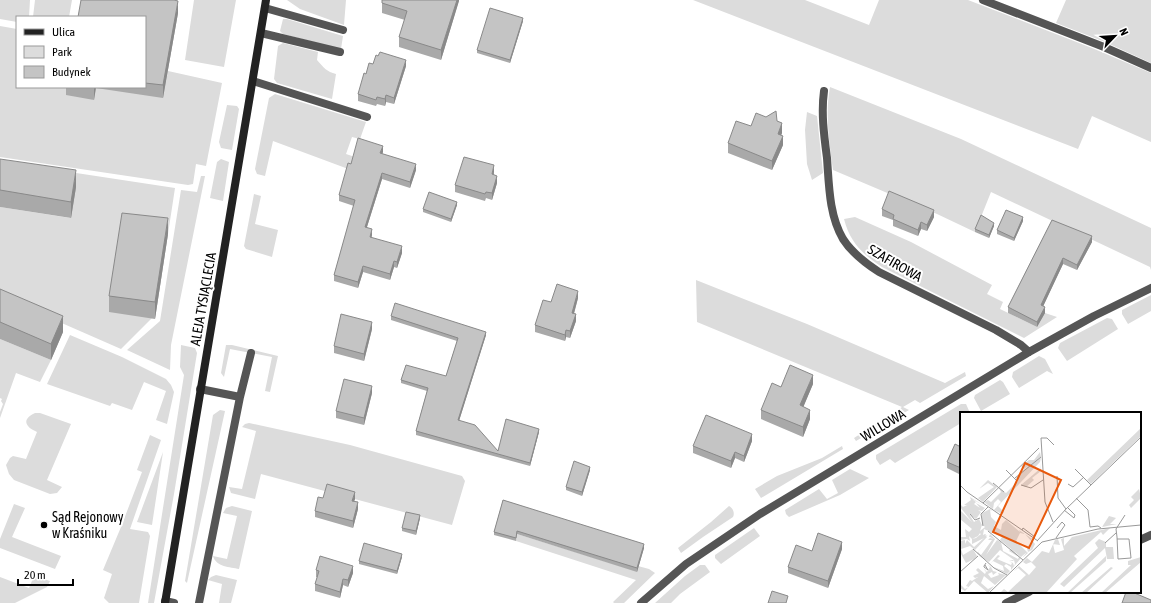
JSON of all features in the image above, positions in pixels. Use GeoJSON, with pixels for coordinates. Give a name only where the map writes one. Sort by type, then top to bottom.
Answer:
{"type":"FeatureCollection","features":[{"type":"Feature","properties":{"kind":"street"},"geometry":{"type":"LineString","coordinates":[[983,0],[1104,47],[1151,68]]}},
{"type":"Feature","properties":{"kind":"street"},"geometry":{"type":"LineString","coordinates":[[266,4],[343,30]]}},
{"type":"Feature","properties":{"kind":"street","name":"ALEJA TYSIĄCLECIA"},"geometry":{"type":"LineString","coordinates":[[165,602],[266,4]]}},
{"type":"Feature","properties":{"kind":"street"},"geometry":{"type":"LineString","coordinates":[[261,33],[340,52]]}},
{"type":"Feature","properties":{"kind":"street"},"geometry":{"type":"LineString","coordinates":[[253,81],[367,117]]}},
{"type":"Feature","properties":{"kind":"street","name":"SZAFIROWA"},"geometry":{"type":"LineString","coordinates":[[824,91],[822,118],[832,208],[840,233],[849,248],[867,264],[879,272],[996,330],[1029,352]]}},
{"type":"Feature","properties":{"kind":"street","name":"WILLOWA"},"geometry":{"type":"LineString","coordinates":[[641,603],[686,564],[760,514],[1029,352],[1094,316],[1151,288]]}},
{"type":"Feature","properties":{"kind":"street"},"geometry":{"type":"LineString","coordinates":[[199,603],[240,397],[251,353]]}},
{"type":"Feature","properties":{"kind":"street"},"geometry":{"type":"LineString","coordinates":[[200,389],[240,397]]}},
{"type":"Feature","properties":{"kind":"street"},"geometry":{"type":"LineString","coordinates":[[1141,540],[1151,536]]}},
{"type":"Feature","properties":{"kind":"street"},"geometry":{"type":"LineString","coordinates":[[1006,603],[1027,593]]}},
{"type":"Feature","properties":{"kind":"street"},"geometry":{"type":"LineString","coordinates":[[165,602],[174,603]]}},
{"type":"Feature","properties":{"kind":"green space"},"geometry":{"type":"Polygon","coordinates":[[[0,0],[30,0],[29,16],[16,16],[16,22],[0,19],[0,0]]]}},
{"type":"Feature","properties":{"kind":"green space"},"geometry":{"type":"Polygon","coordinates":[[[35,0],[72,0],[69,16],[33,16],[35,0]]]}},
{"type":"Feature","properties":{"kind":"green space"},"geometry":{"type":"Polygon","coordinates":[[[194,0],[236,0],[224,67],[185,60],[194,0]]]}},
{"type":"Feature","properties":{"kind":"green space"},"geometry":{"type":"Polygon","coordinates":[[[287,0],[346,0],[344,25],[300,9],[287,0]]]}},
{"type":"Feature","properties":{"kind":"green space"},"geometry":{"type":"Polygon","coordinates":[[[693,0],[805,0],[869,25],[879,0],[968,0],[1092,48],[1151,73],[1151,142],[1092,116],[1078,149],[693,0]]]}},
{"type":"Feature","properties":{"kind":"green space"},"geometry":{"type":"Polygon","coordinates":[[[1066,0],[1151,0],[1151,63],[1105,42],[1056,23],[1066,0]]]}},
{"type":"Feature","properties":{"kind":"green space"},"geometry":{"type":"Polygon","coordinates":[[[283,19],[343,36],[341,49],[283,34],[280,31],[283,19]]]}},
{"type":"Feature","properties":{"kind":"green space"},"geometry":{"type":"Polygon","coordinates":[[[0,26],[16,29],[16,88],[70,88],[94,100],[96,88],[163,97],[168,71],[222,83],[206,166],[196,164],[193,184],[188,185],[0,157],[0,26]]]}},
{"type":"Feature","properties":{"kind":"green space"},"geometry":{"type":"Polygon","coordinates":[[[283,43],[318,52],[317,60],[328,71],[336,74],[332,99],[277,83],[274,79],[278,46],[283,43]]]}},
{"type":"Feature","properties":{"kind":"green space"},"geometry":{"type":"Polygon","coordinates":[[[830,87],[961,139],[1151,228],[1151,270],[1150,267],[991,192],[975,232],[937,214],[833,170],[828,118],[830,87]]]}},
{"type":"Feature","properties":{"kind":"green space"},"geometry":{"type":"Polygon","coordinates":[[[275,94],[366,122],[360,139],[352,137],[346,154],[355,157],[351,170],[273,141],[265,176],[257,174],[255,169],[269,98],[275,94]]]}},
{"type":"Feature","properties":{"kind":"green space"},"geometry":{"type":"Polygon","coordinates":[[[227,105],[237,106],[239,109],[232,150],[221,148],[219,142],[227,105]]]}},
{"type":"Feature","properties":{"kind":"green space"},"geometry":{"type":"Polygon","coordinates":[[[807,112],[817,116],[823,173],[812,180],[807,164],[805,130],[807,112]]]}},
{"type":"Feature","properties":{"kind":"green space"},"geometry":{"type":"Polygon","coordinates":[[[221,159],[229,162],[223,201],[210,198],[217,162],[221,159]]]}},
{"type":"Feature","properties":{"kind":"green space"},"geometry":{"type":"Polygon","coordinates":[[[63,171],[175,188],[168,234],[122,229],[152,318],[121,349],[0,296],[0,207],[70,218],[63,171]]]}},
{"type":"Feature","properties":{"kind":"green space"},"geometry":{"type":"Polygon","coordinates":[[[201,176],[205,176],[171,345],[170,370],[127,350],[160,321],[181,190],[197,192],[201,176]]]}},
{"type":"Feature","properties":{"kind":"green space"},"geometry":{"type":"Polygon","coordinates":[[[254,194],[261,196],[255,224],[278,230],[272,257],[246,249],[244,246],[254,194]]]}},
{"type":"Feature","properties":{"kind":"green space"},"geometry":{"type":"Polygon","coordinates":[[[855,217],[911,242],[992,285],[987,294],[1003,302],[1000,309],[1037,327],[1045,313],[1057,317],[1024,338],[882,267],[875,262],[853,241],[844,219],[855,217]]]}},
{"type":"Feature","properties":{"kind":"green space"},"geometry":{"type":"Polygon","coordinates":[[[696,280],[807,324],[945,383],[965,372],[966,376],[920,403],[915,400],[903,407],[909,410],[856,441],[854,438],[902,407],[697,322],[696,280]]]}},
{"type":"Feature","properties":{"kind":"green space"},"geometry":{"type":"Polygon","coordinates":[[[1151,295],[1151,311],[1128,324],[1122,314],[1122,310],[1151,295]]]}},
{"type":"Feature","properties":{"kind":"green space"},"geometry":{"type":"Polygon","coordinates":[[[1107,318],[1112,319],[1118,329],[1067,361],[1058,348],[1060,343],[1107,318]]]}},
{"type":"Feature","properties":{"kind":"green space"},"geometry":{"type":"Polygon","coordinates":[[[70,335],[122,357],[166,379],[174,392],[167,424],[156,420],[166,391],[144,382],[132,410],[112,403],[110,406],[47,384],[70,335]]]}},
{"type":"Feature","properties":{"kind":"green space"},"geometry":{"type":"Polygon","coordinates":[[[0,339],[51,360],[40,382],[16,373],[0,418],[0,412],[3,404],[1,401],[2,399],[0,398],[0,339]]]}},
{"type":"Feature","properties":{"kind":"green space"},"geometry":{"type":"Polygon","coordinates":[[[181,345],[195,348],[197,353],[174,494],[154,603],[148,603],[184,375],[180,367],[181,345]]]}},
{"type":"Feature","properties":{"kind":"green space"},"geometry":{"type":"Polygon","coordinates":[[[226,345],[232,345],[278,356],[270,392],[265,391],[272,357],[230,349],[224,377],[221,373],[226,345]]]}},
{"type":"Feature","properties":{"kind":"green space"},"geometry":{"type":"Polygon","coordinates":[[[1039,356],[1045,359],[1053,374],[1047,371],[1019,388],[1012,377],[1013,372],[1039,356]]]}},
{"type":"Feature","properties":{"kind":"green space"},"geometry":{"type":"Polygon","coordinates":[[[1000,380],[1003,382],[1010,394],[981,411],[974,398],[975,395],[1000,380]]]}},
{"type":"Feature","properties":{"kind":"green space"},"geometry":{"type":"Polygon","coordinates":[[[961,404],[966,404],[970,412],[960,412],[960,424],[895,463],[890,459],[880,465],[876,459],[876,455],[961,404]]]}},
{"type":"Feature","properties":{"kind":"green space"},"geometry":{"type":"Polygon","coordinates":[[[220,410],[225,411],[187,583],[185,581],[213,415],[220,410]]]}},
{"type":"Feature","properties":{"kind":"green space"},"geometry":{"type":"Polygon","coordinates":[[[35,413],[40,413],[71,424],[47,480],[62,487],[57,493],[50,494],[14,480],[9,474],[6,465],[13,456],[26,459],[37,432],[31,429],[26,422],[29,416],[35,413]]]}},
{"type":"Feature","properties":{"kind":"green space"},"geometry":{"type":"Polygon","coordinates":[[[249,423],[350,445],[462,476],[465,481],[452,525],[261,474],[255,499],[231,493],[229,487],[242,489],[256,431],[242,427],[249,423]]]}},
{"type":"Feature","properties":{"kind":"green space"},"geometry":{"type":"Polygon","coordinates":[[[150,435],[161,440],[130,529],[148,532],[150,536],[139,603],[109,603],[104,598],[112,574],[103,570],[142,472],[137,470],[150,435]]]}},
{"type":"Feature","properties":{"kind":"green space"},"geometry":{"type":"Polygon","coordinates":[[[842,446],[843,449],[761,498],[755,489],[777,476],[822,458],[842,446]]]}},
{"type":"Feature","properties":{"kind":"green space"},"geometry":{"type":"Polygon","coordinates":[[[163,452],[152,525],[137,522],[163,452]]]}},
{"type":"Feature","properties":{"kind":"green space"},"geometry":{"type":"Polygon","coordinates":[[[850,469],[869,478],[840,495],[789,517],[786,514],[785,510],[819,489],[827,499],[838,493],[832,480],[850,469]]]}},
{"type":"Feature","properties":{"kind":"green space"},"geometry":{"type":"Polygon","coordinates":[[[14,504],[25,508],[12,537],[61,556],[55,569],[0,548],[0,539],[14,504]]]}},
{"type":"Feature","properties":{"kind":"green space"},"geometry":{"type":"Polygon","coordinates":[[[232,506],[252,511],[239,569],[220,564],[213,556],[227,559],[237,516],[223,513],[226,508],[232,506]]]}},
{"type":"Feature","properties":{"kind":"green space"},"geometry":{"type":"Polygon","coordinates":[[[729,506],[732,508],[734,514],[733,517],[681,553],[678,548],[729,506]]]}},
{"type":"Feature","properties":{"kind":"green space"},"geometry":{"type":"Polygon","coordinates":[[[754,528],[760,536],[721,564],[715,558],[715,555],[754,528]]]}},
{"type":"Feature","properties":{"kind":"green space"},"geometry":{"type":"Polygon","coordinates":[[[517,534],[636,571],[638,566],[649,569],[655,573],[624,603],[614,603],[613,602],[636,580],[516,541],[517,534]]]}},
{"type":"Feature","properties":{"kind":"green space"},"geometry":{"type":"Polygon","coordinates":[[[700,565],[705,565],[710,572],[680,594],[671,603],[655,603],[685,576],[700,565]]]}},
{"type":"Feature","properties":{"kind":"green space"},"geometry":{"type":"Polygon","coordinates":[[[216,575],[237,580],[231,603],[219,603],[222,584],[208,580],[216,575]]]}},
{"type":"Feature","properties":{"kind":"green space"},"geometry":{"type":"Polygon","coordinates":[[[34,576],[50,581],[47,587],[15,603],[0,603],[0,577],[29,588],[34,576]]]}},
{"type":"Feature","properties":{"kind":"building"},"geometry":{"type":"Polygon","coordinates":[[[81,0],[178,1],[163,85],[146,83],[146,16],[78,16],[81,0]]]}},
{"type":"Feature","properties":{"kind":"building"},"geometry":{"type":"Polygon","coordinates":[[[382,0],[457,0],[441,50],[399,37],[407,11],[382,3],[382,0]]]}},
{"type":"Feature","properties":{"kind":"building"},"geometry":{"type":"Polygon","coordinates":[[[490,8],[523,18],[510,60],[477,50],[490,8]]]}},
{"type":"Feature","properties":{"kind":"building"},"geometry":{"type":"Polygon","coordinates":[[[380,52],[406,60],[394,98],[386,95],[385,99],[377,97],[376,100],[358,94],[364,73],[366,74],[369,63],[373,64],[376,55],[378,56],[380,52]]]}},
{"type":"Feature","properties":{"kind":"building"},"geometry":{"type":"Polygon","coordinates":[[[776,111],[777,121],[782,123],[778,134],[783,136],[772,161],[728,143],[736,121],[751,126],[756,113],[766,117],[776,111]]]}},
{"type":"Feature","properties":{"kind":"building"},"geometry":{"type":"Polygon","coordinates":[[[358,138],[383,146],[380,153],[416,164],[410,182],[382,173],[365,227],[372,229],[370,237],[402,246],[397,262],[394,261],[390,274],[363,266],[358,282],[334,275],[355,200],[339,195],[348,163],[351,164],[358,138]]]}},
{"type":"Feature","properties":{"kind":"building"},"geometry":{"type":"Polygon","coordinates":[[[464,157],[494,165],[492,174],[497,176],[492,193],[486,192],[485,194],[455,185],[464,157]]]}},
{"type":"Feature","properties":{"kind":"building"},"geometry":{"type":"Polygon","coordinates":[[[0,159],[76,170],[71,202],[0,190],[0,159]]]}},
{"type":"Feature","properties":{"kind":"building"},"geometry":{"type":"Polygon","coordinates":[[[889,191],[934,210],[927,225],[921,222],[918,230],[893,219],[894,215],[882,209],[889,191]]]}},
{"type":"Feature","properties":{"kind":"building"},"geometry":{"type":"Polygon","coordinates":[[[429,192],[457,202],[451,219],[423,209],[429,192]]]}},
{"type":"Feature","properties":{"kind":"building"},"geometry":{"type":"Polygon","coordinates":[[[1006,210],[1023,217],[1014,238],[997,230],[1006,210]]]}},
{"type":"Feature","properties":{"kind":"building"},"geometry":{"type":"Polygon","coordinates":[[[122,213],[168,218],[155,302],[109,296],[122,213]]]}},
{"type":"Feature","properties":{"kind":"building"},"geometry":{"type":"Polygon","coordinates":[[[981,215],[994,223],[989,235],[975,229],[981,215]]]}},
{"type":"Feature","properties":{"kind":"building"},"geometry":{"type":"Polygon","coordinates":[[[1052,220],[1092,236],[1077,265],[1063,258],[1041,305],[1045,307],[1037,322],[1008,307],[1052,220]]]}},
{"type":"Feature","properties":{"kind":"building"},"geometry":{"type":"Polygon","coordinates":[[[557,284],[578,291],[572,313],[576,314],[570,331],[566,330],[565,335],[535,325],[543,300],[551,302],[557,284]]]}},
{"type":"Feature","properties":{"kind":"building"},"geometry":{"type":"Polygon","coordinates":[[[0,289],[63,316],[51,344],[0,322],[0,289]]]}},
{"type":"Feature","properties":{"kind":"building"},"geometry":{"type":"Polygon","coordinates":[[[395,303],[486,332],[458,420],[475,425],[498,451],[506,419],[539,429],[530,463],[416,431],[428,388],[401,380],[406,365],[446,376],[458,338],[391,316],[395,303]]]}},
{"type":"Feature","properties":{"kind":"building"},"geometry":{"type":"Polygon","coordinates":[[[341,314],[372,322],[364,354],[334,346],[341,314]]]}},
{"type":"Feature","properties":{"kind":"building"},"geometry":{"type":"Polygon","coordinates":[[[790,365],[813,375],[800,405],[810,410],[803,427],[761,410],[772,383],[781,387],[790,365]]]}},
{"type":"Feature","properties":{"kind":"building"},"geometry":{"type":"Polygon","coordinates":[[[344,379],[372,386],[364,418],[336,411],[344,379]]]}},
{"type":"Feature","properties":{"kind":"building"},"geometry":{"type":"Polygon","coordinates":[[[706,415],[752,434],[744,456],[735,452],[731,461],[693,446],[706,415]]]}},
{"type":"Feature","properties":{"kind":"building"},"geometry":{"type":"Polygon","coordinates":[[[955,444],[960,446],[960,468],[947,462],[955,444]]]}},
{"type":"Feature","properties":{"kind":"building"},"geometry":{"type":"Polygon","coordinates":[[[574,461],[590,467],[582,492],[566,487],[574,461]]]}},
{"type":"Feature","properties":{"kind":"building"},"geometry":{"type":"Polygon","coordinates":[[[327,484],[355,492],[352,501],[358,502],[353,521],[315,511],[318,497],[323,498],[327,484]]]}},
{"type":"Feature","properties":{"kind":"building"},"geometry":{"type":"Polygon","coordinates":[[[503,500],[644,544],[637,568],[517,531],[516,538],[494,532],[503,500]]]}},
{"type":"Feature","properties":{"kind":"building"},"geometry":{"type":"Polygon","coordinates":[[[406,512],[420,515],[416,531],[402,528],[406,512]]]}},
{"type":"Feature","properties":{"kind":"building"},"geometry":{"type":"Polygon","coordinates":[[[818,533],[842,542],[828,581],[788,567],[796,545],[812,551],[818,533]]]}},
{"type":"Feature","properties":{"kind":"building"},"geometry":{"type":"Polygon","coordinates":[[[364,543],[402,554],[397,571],[359,561],[364,543]]]}},
{"type":"Feature","properties":{"kind":"building"},"geometry":{"type":"Polygon","coordinates":[[[320,556],[353,566],[348,580],[343,579],[340,592],[315,584],[319,571],[316,570],[320,556]]]}},
{"type":"Feature","properties":{"kind":"building"},"geometry":{"type":"Polygon","coordinates":[[[772,591],[788,596],[786,603],[768,603],[772,591]]]}},
{"type":"Feature","properties":{"kind":"building"},"geometry":{"type":"Polygon","coordinates":[[[1126,593],[1134,593],[1151,600],[1151,603],[1122,603],[1126,593]]]}},
{"type":"Feature","properties":{"kind":"place","name":"Sąd Rejonowy w Kraśniku"},"geometry":{"type":"Point","coordinates":[44,525]}}]}
